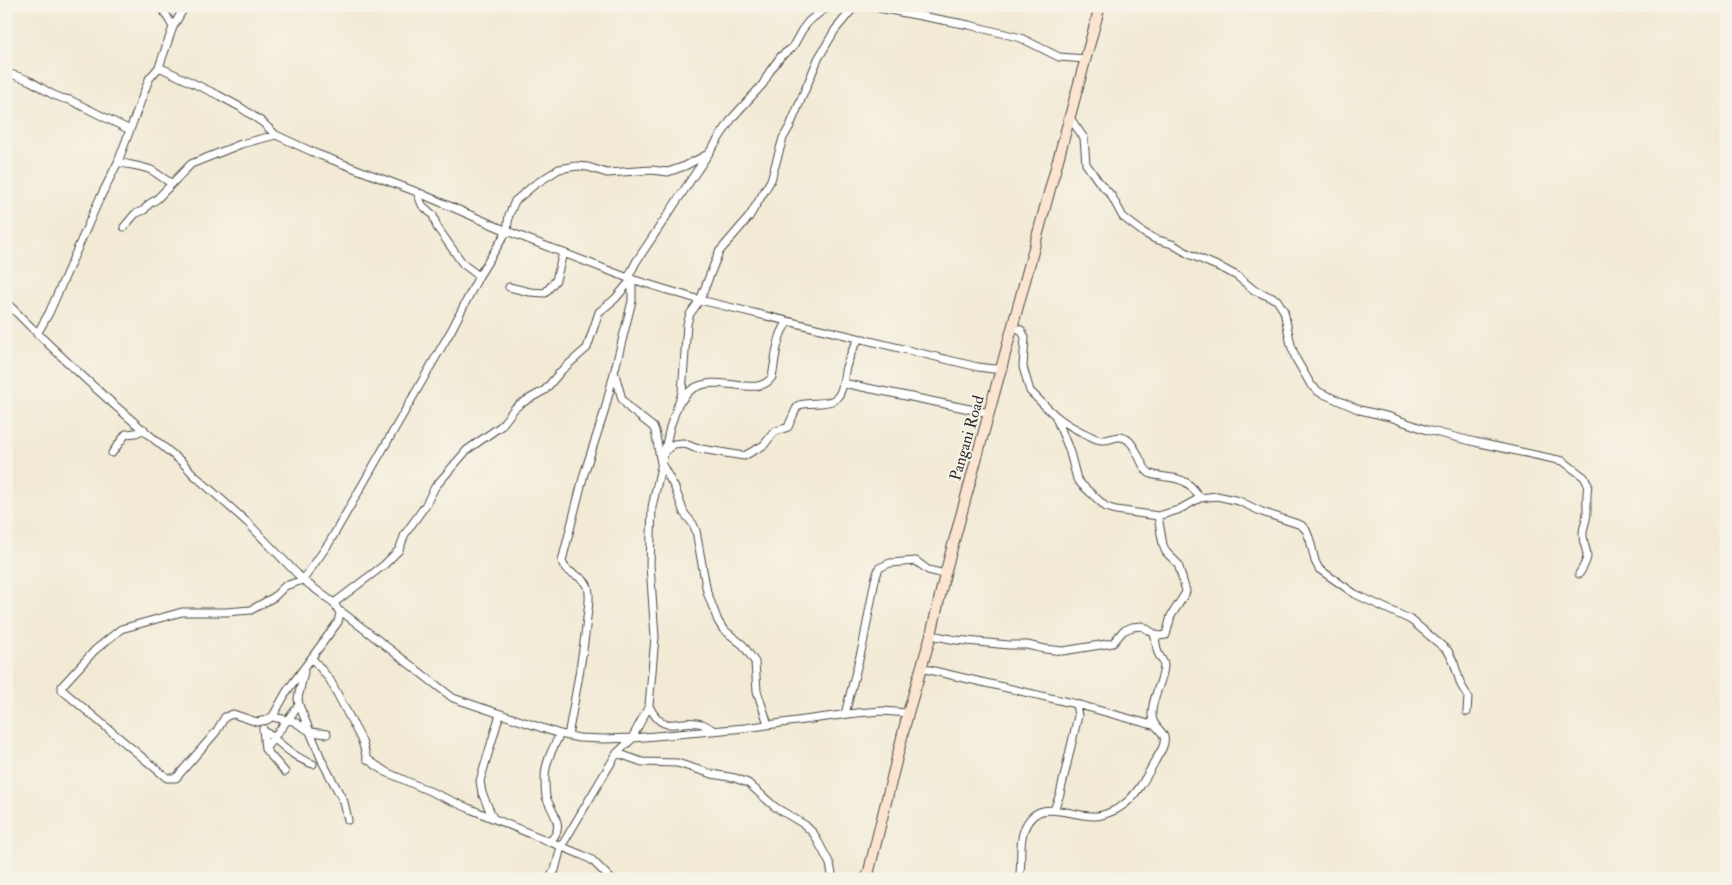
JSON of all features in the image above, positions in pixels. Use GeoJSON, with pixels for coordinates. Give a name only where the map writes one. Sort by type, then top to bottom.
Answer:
{"type":"FeatureCollection","features":[{"type":"Feature","properties":{"kind":"main road","name":"Pangani Road"},"geometry":{"type":"LineString","coordinates":[[867,879],[908,713],[931,635],[945,574],[989,412],[1003,368],[1100,6]]}},
{"type":"Feature","properties":{"kind":"street"},"geometry":{"type":"LineString","coordinates":[[161,6],[173,27]]}},
{"type":"Feature","properties":{"kind":"street"},"geometry":{"type":"LineString","coordinates":[[37,334],[49,313],[118,162],[149,79],[159,67],[173,27],[185,6]]}},
{"type":"Feature","properties":{"kind":"street"},"geometry":{"type":"LineString","coordinates":[[334,603],[399,550],[405,534],[426,506],[435,486],[467,450],[501,426],[520,404],[551,385],[561,372],[587,348],[599,312],[615,300],[631,278],[636,262],[654,238],[706,154],[733,117],[763,84],[780,56],[792,48],[809,21],[823,10],[833,6]]}},
{"type":"Feature","properties":{"kind":"street"},"geometry":{"type":"LineString","coordinates":[[549,879],[555,870],[561,847],[617,753],[633,738],[649,706],[655,637],[651,595],[653,498],[670,427],[680,402],[684,379],[687,324],[690,314],[700,300],[719,252],[749,218],[771,180],[783,138],[790,126],[818,59],[835,30],[855,6]]}},
{"type":"Feature","properties":{"kind":"street"},"geometry":{"type":"LineString","coordinates":[[868,6],[969,25],[1021,38],[1059,57],[1086,59]]}},
{"type":"Feature","properties":{"kind":"street"},"geometry":{"type":"LineString","coordinates":[[159,67],[240,107],[262,122],[276,135],[317,154],[418,192],[507,231],[631,278],[700,300],[790,322],[978,367],[1003,368]]}},
{"type":"Feature","properties":{"kind":"street"},"geometry":{"type":"LineString","coordinates":[[6,73],[28,80],[50,94],[70,100],[130,130]]}},
{"type":"Feature","properties":{"kind":"street"},"geometry":{"type":"LineString","coordinates":[[1070,118],[1084,138],[1086,164],[1111,195],[1123,217],[1149,236],[1172,244],[1189,254],[1224,269],[1237,276],[1254,290],[1277,300],[1284,311],[1296,359],[1310,385],[1319,392],[1360,410],[1390,417],[1427,430],[1563,461],[1584,477],[1588,484],[1586,495],[1588,514],[1583,530],[1588,557],[1579,574]]}},
{"type":"Feature","properties":{"kind":"street"},"geometry":{"type":"LineString","coordinates":[[124,227],[135,214],[157,200],[191,164],[241,144],[276,135]]}},
{"type":"Feature","properties":{"kind":"street"},"geometry":{"type":"LineString","coordinates":[[6,302],[37,334],[248,523],[303,580],[334,603],[340,613],[338,622],[287,691],[272,717],[261,722],[233,714],[227,715],[222,719],[216,732],[176,778],[171,778],[158,771],[66,694],[62,690],[62,686],[95,650],[121,629],[182,612],[251,610],[274,596],[285,586],[303,580],[330,543],[452,329],[479,276],[507,231],[509,214],[516,201],[534,186],[559,169],[577,166],[588,167],[607,173],[652,170],[668,172],[685,166],[706,154]]}},
{"type":"Feature","properties":{"kind":"street"},"geometry":{"type":"LineString","coordinates":[[118,162],[150,170],[172,183]]}},
{"type":"Feature","properties":{"kind":"street"},"geometry":{"type":"LineString","coordinates":[[418,192],[422,205],[433,215],[437,227],[463,264],[479,276]]}},
{"type":"Feature","properties":{"kind":"street"},"geometry":{"type":"LineString","coordinates":[[509,286],[530,292],[545,293],[556,280],[563,253]]}},
{"type":"Feature","properties":{"kind":"street"},"geometry":{"type":"LineString","coordinates":[[549,842],[558,830],[554,812],[546,796],[545,770],[546,764],[564,735],[585,635],[589,591],[584,581],[567,570],[562,561],[584,474],[604,413],[632,302],[631,278]]}},
{"type":"Feature","properties":{"kind":"street"},"geometry":{"type":"LineString","coordinates":[[680,402],[691,390],[710,383],[724,382],[755,388],[768,383],[772,377],[782,333],[785,325],[790,322]]}},
{"type":"Feature","properties":{"kind":"street"},"geometry":{"type":"LineString","coordinates":[[1013,327],[1021,330],[1025,337],[1024,367],[1030,391],[1056,418],[1066,425],[1100,440],[1116,436],[1128,440],[1136,450],[1147,472],[1152,475],[1183,480],[1191,485],[1200,498]]}},
{"type":"Feature","properties":{"kind":"street"},"geometry":{"type":"LineString","coordinates":[[664,452],[674,444],[683,443],[694,448],[741,456],[748,455],[764,445],[774,432],[787,428],[799,405],[834,400],[840,393],[846,367],[856,343],[859,339],[864,339]]}},
{"type":"Feature","properties":{"kind":"street"},"geometry":{"type":"LineString","coordinates":[[614,372],[622,399],[630,409],[649,423],[655,431],[661,463],[676,488],[684,513],[696,530],[708,592],[718,621],[723,629],[743,645],[755,662],[758,691],[768,724]]}},
{"type":"Feature","properties":{"kind":"street"},"geometry":{"type":"LineString","coordinates":[[843,383],[989,412]]}},
{"type":"Feature","properties":{"kind":"street"},"geometry":{"type":"LineString","coordinates":[[1056,418],[1069,448],[1073,469],[1082,485],[1106,507],[1158,516],[1178,510],[1200,498],[1212,496],[1228,498],[1301,525],[1306,530],[1319,569],[1355,594],[1411,620],[1448,651],[1461,685],[1468,697],[1467,712]]}},
{"type":"Feature","properties":{"kind":"street"},"geometry":{"type":"LineString","coordinates":[[112,453],[126,434],[136,433],[144,429]]}},
{"type":"Feature","properties":{"kind":"street"},"geometry":{"type":"LineString","coordinates":[[931,635],[956,640],[1026,645],[1063,651],[1113,642],[1123,631],[1132,627],[1145,627],[1161,637],[1166,635],[1172,616],[1186,591],[1178,564],[1162,545],[1158,516]]}},
{"type":"Feature","properties":{"kind":"street"},"geometry":{"type":"LineString","coordinates":[[845,714],[863,644],[879,568],[890,564],[916,561],[928,570],[945,574]]}},
{"type":"Feature","properties":{"kind":"street"},"geometry":{"type":"LineString","coordinates":[[340,613],[342,612],[350,618],[452,698],[564,735],[587,739],[633,738],[845,714],[882,711],[908,713]]}},
{"type":"Feature","properties":{"kind":"street"},"geometry":{"type":"LineString","coordinates":[[1019,879],[1022,866],[1021,843],[1024,829],[1038,813],[1054,810],[1094,816],[1107,813],[1126,803],[1138,790],[1164,744],[1164,734],[1153,721],[1152,715],[1164,663],[1159,654],[1154,634]]}},
{"type":"Feature","properties":{"kind":"street"},"geometry":{"type":"LineString","coordinates":[[312,658],[330,680],[362,741],[367,759],[386,772],[592,860],[612,879]]}},
{"type":"Feature","properties":{"kind":"street"},"geometry":{"type":"LineString","coordinates":[[921,668],[1076,704],[1157,726]]}},
{"type":"Feature","properties":{"kind":"street"},"geometry":{"type":"LineString","coordinates":[[305,669],[298,698],[299,705],[323,763],[344,802],[348,820]]}},
{"type":"Feature","properties":{"kind":"street"},"geometry":{"type":"LineString","coordinates":[[1054,810],[1060,794],[1078,716],[1076,704]]}},
{"type":"Feature","properties":{"kind":"street"},"geometry":{"type":"LineString","coordinates":[[265,749],[299,705]]}},
{"type":"Feature","properties":{"kind":"street"},"geometry":{"type":"LineString","coordinates":[[649,706],[658,719],[665,724],[702,724],[714,730]]}},
{"type":"Feature","properties":{"kind":"street"},"geometry":{"type":"LineString","coordinates":[[493,818],[482,793],[480,781],[500,714]]}},
{"type":"Feature","properties":{"kind":"street"},"geometry":{"type":"LineString","coordinates":[[272,717],[288,720],[310,732],[327,734]]}},
{"type":"Feature","properties":{"kind":"street"},"geometry":{"type":"LineString","coordinates":[[261,722],[265,749],[285,772]]}},
{"type":"Feature","properties":{"kind":"street"},"geometry":{"type":"LineString","coordinates":[[263,730],[298,758],[313,764]]}},
{"type":"Feature","properties":{"kind":"street"},"geometry":{"type":"LineString","coordinates":[[617,753],[642,762],[677,763],[712,774],[736,778],[748,783],[769,802],[805,825],[814,834],[830,864],[833,879]]}}]}
